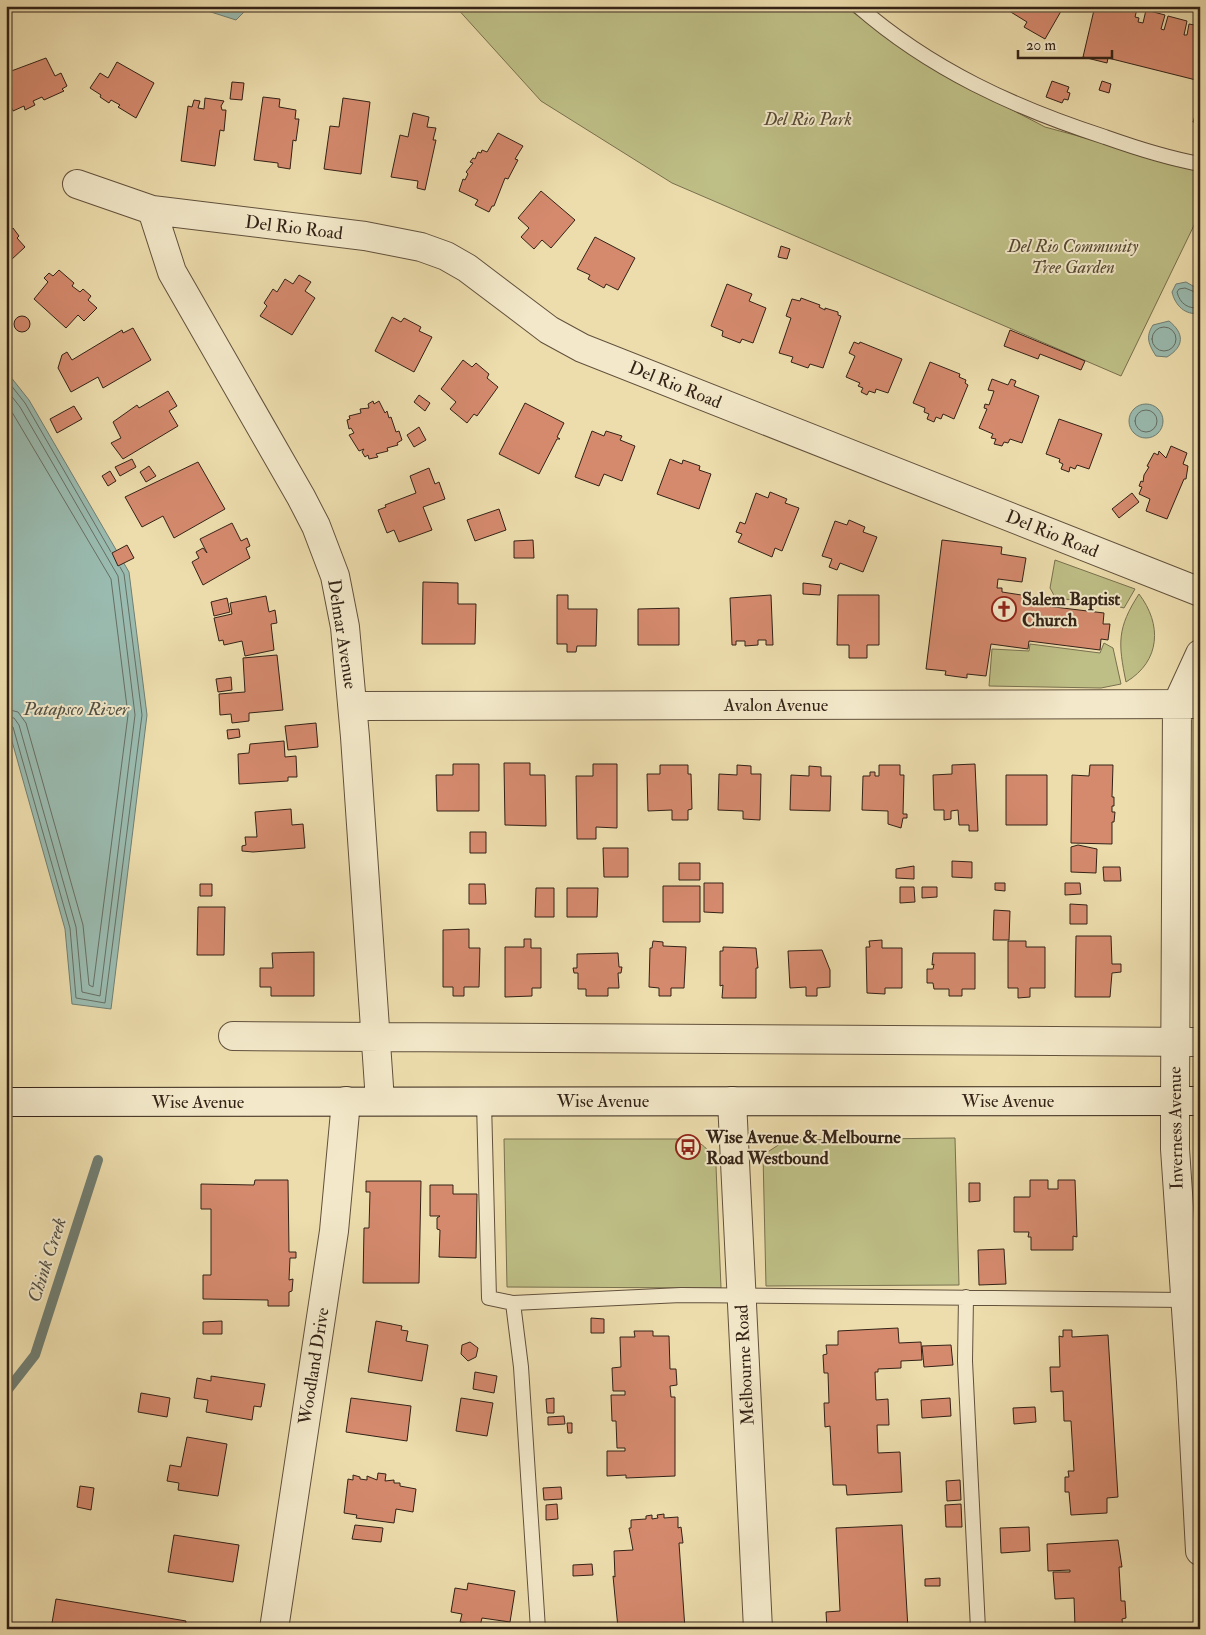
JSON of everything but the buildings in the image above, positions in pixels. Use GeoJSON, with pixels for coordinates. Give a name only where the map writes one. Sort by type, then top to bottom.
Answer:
{"type":"FeatureCollection","features":[{"type":"Feature","properties":{"kind":"street","name":"Del Rio Road"},"geometry":{"type":"LineString","coordinates":[[77,184],[152,210],[365,236],[420,248],[446,256],[467,268],[549,330],[582,348],[1200,592]]}},
{"type":"Feature","properties":{"kind":"street","name":"Delmar Avenue"},"geometry":{"type":"LineString","coordinates":[[152,210],[172,272],[316,526],[335,576],[340,598],[353,706],[380,1101]]}},
{"type":"Feature","properties":{"kind":"street"},"geometry":{"type":"LineString","coordinates":[[1188,704],[1200,654]]}},
{"type":"Feature","properties":{"kind":"street","name":"Avalon Avenue"},"geometry":{"type":"LineString","coordinates":[[353,706],[1188,704]]}},
{"type":"Feature","properties":{"kind":"street","name":"Inverness Avenue"},"geometry":{"type":"LineString","coordinates":[[1188,704],[1187,1101],[1175,1148],[1184,1300],[1196,1382],[1200,1551]]}},
{"type":"Feature","properties":{"kind":"street"},"geometry":{"type":"LineString","coordinates":[[233,1036],[1187,1041]]}},
{"type":"Feature","properties":{"kind":"street","name":"Wise Avenue"},"geometry":{"type":"LineString","coordinates":[[11,1106],[380,1101],[1187,1101]]}},
{"type":"Feature","properties":{"kind":"street","name":"Melbourne Road"},"geometry":{"type":"LineString","coordinates":[[732,1101],[758,1629]]}},
{"type":"Feature","properties":{"kind":"street","name":"Woodland Drive"},"geometry":{"type":"LineString","coordinates":[[274,1629],[334,1231],[346,1102]]}},
{"type":"Feature","properties":{"kind":"lane"},"geometry":{"type":"LineString","coordinates":[[858,6],[881,26],[962,80],[1049,119],[1170,159],[1200,164]]}},
{"type":"Feature","properties":{"kind":"lane"},"geometry":{"type":"LineString","coordinates":[[484,1102],[489,1298],[513,1302],[681,1295],[1184,1300]]}},
{"type":"Feature","properties":{"kind":"lane"},"geometry":{"type":"LineString","coordinates":[[966,1297],[965,1361],[978,1629]]}},
{"type":"Feature","properties":{"kind":"lane"},"geometry":{"type":"LineString","coordinates":[[513,1302],[521,1367],[538,1629]]}},
{"type":"Feature","properties":{"kind":"green space","name":"Del Rio Park"},"geometry":{"type":"Polygon","coordinates":[[[455,6],[844,6],[930,67],[1045,127],[1200,169],[1200,213],[1121,376],[672,183],[541,101],[455,6]]]}},
{"type":"Feature","properties":{"kind":"green space"},"geometry":{"type":"Polygon","coordinates":[[[1055,560],[1135,589],[1124,608],[1120,607],[1118,601],[1056,599],[1050,588],[1055,560]]]}},
{"type":"Feature","properties":{"kind":"green space"},"geometry":{"type":"Polygon","coordinates":[[[1139,594],[1152,617],[1154,641],[1152,653],[1146,664],[1126,682],[1121,636],[1127,617],[1139,594]]]}},
{"type":"Feature","properties":{"kind":"green space"},"geometry":{"type":"Polygon","coordinates":[[[1104,643],[1113,648],[1121,684],[1101,688],[989,686],[992,649],[1029,651],[1030,644],[1100,653],[1104,643]]]}},
{"type":"Feature","properties":{"kind":"green space"},"geometry":{"type":"Polygon","coordinates":[[[955,1138],[959,1285],[766,1286],[763,1155],[786,1140],[955,1138]]]}},
{"type":"Feature","properties":{"kind":"green space"},"geometry":{"type":"Polygon","coordinates":[[[504,1139],[679,1139],[703,1145],[710,1153],[716,1166],[721,1288],[507,1287],[504,1139]]]}},
{"type":"Feature","properties":{"kind":"water"},"geometry":{"type":"Polygon","coordinates":[[[192,6],[250,6],[236,20],[192,6]]]}},
{"type":"Feature","properties":{"kind":"water"},"geometry":{"type":"Polygon","coordinates":[[[1186,282],[1200,290],[1200,313],[1185,311],[1173,297],[1172,292],[1176,284],[1186,282]]]}},
{"type":"Feature","properties":{"kind":"water"},"geometry":{"type":"Polygon","coordinates":[[[1169,321],[1178,330],[1180,335],[1179,344],[1173,353],[1167,357],[1156,356],[1151,348],[1149,333],[1153,325],[1169,321]]]}},
{"type":"Feature","properties":{"kind":"water","name":"Patapsco River"},"geometry":{"type":"Polygon","coordinates":[[[6,371],[29,400],[129,572],[147,715],[111,1009],[72,1004],[65,929],[6,720],[6,371]]]}},
{"type":"Feature","properties":{"kind":"water"},"geometry":{"type":"Polygon","coordinates":[[[1146,404],[1158,409],[1163,421],[1158,433],[1146,438],[1134,433],[1129,421],[1134,409],[1146,404]]]}},
{"type":"Feature","properties":{"kind":"waterway","name":"Chink Creek"},"geometry":{"type":"LineString","coordinates":[[6,1392],[35,1355],[98,1160]]}},
{"type":"Feature","properties":{"kind":"place","name":"Salem Baptist Church"},"geometry":{"type":"Point","coordinates":[1004,609]}},
{"type":"Feature","properties":{"kind":"place","name":"Wise Avenue & Melbourne Road Westbound"},"geometry":{"type":"Point","coordinates":[688,1147]}},
{"type":"Feature","properties":{"kind":"park label","name":"Del Rio Community Tree Garden"},"geometry":{"type":"Point","coordinates":[1073,256]}}]}
